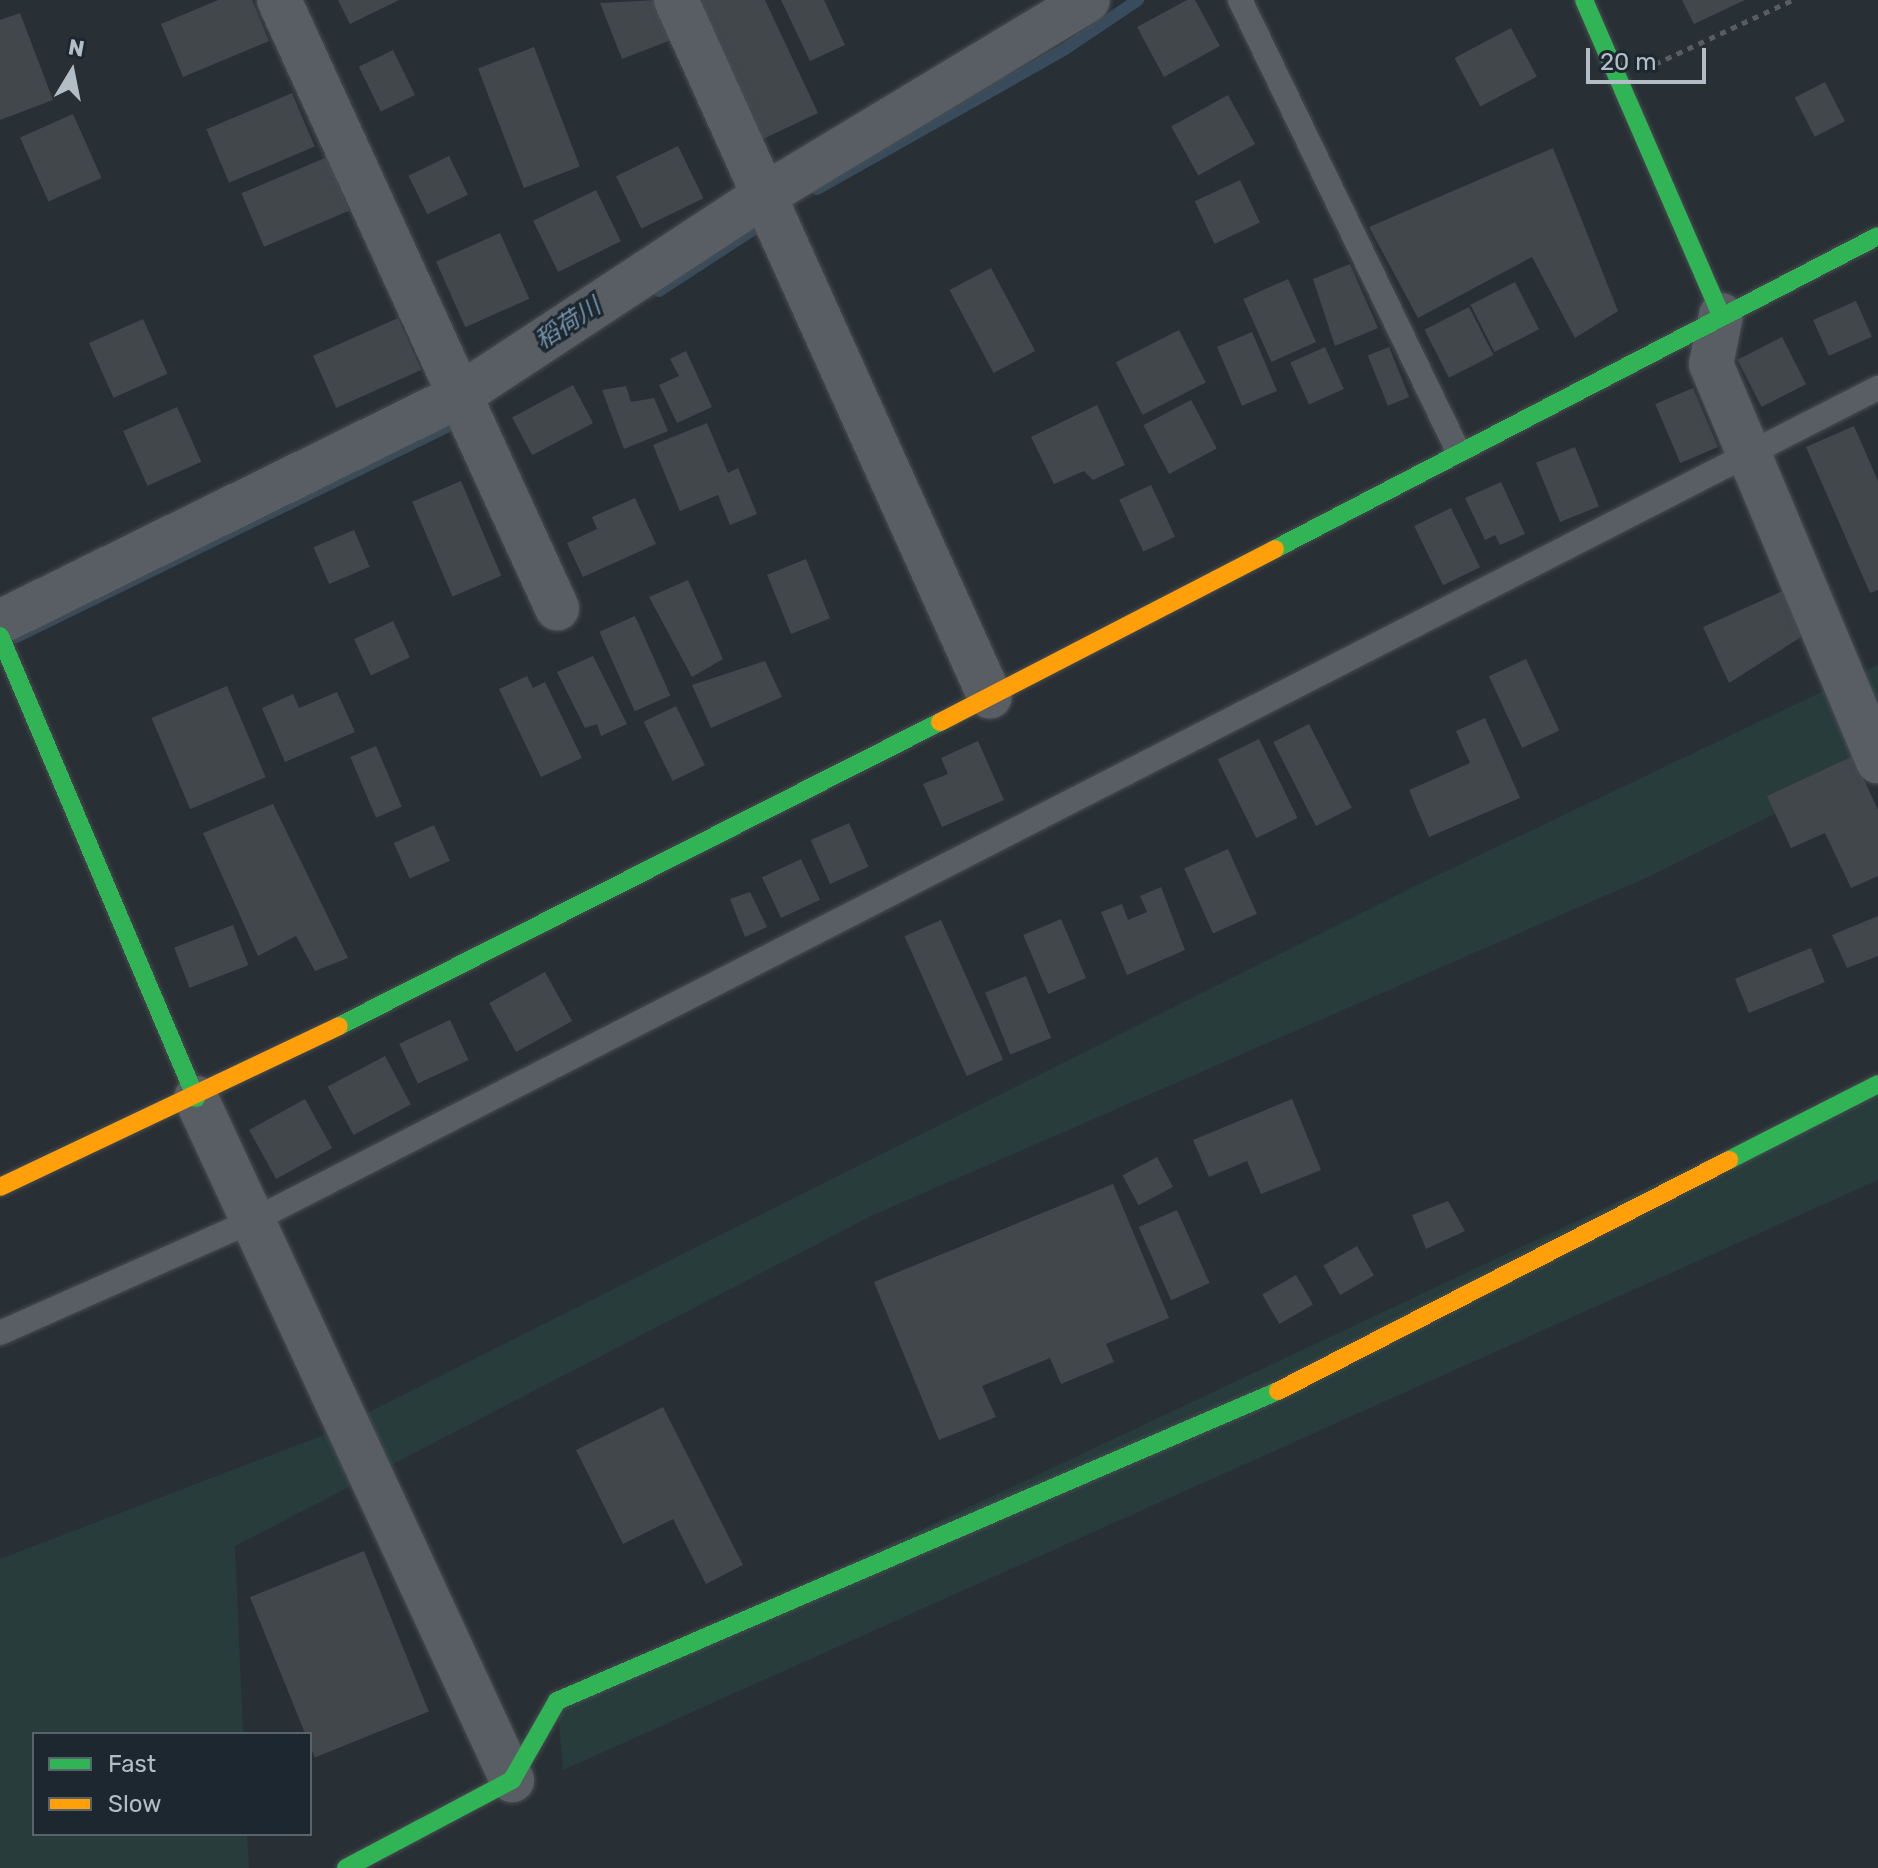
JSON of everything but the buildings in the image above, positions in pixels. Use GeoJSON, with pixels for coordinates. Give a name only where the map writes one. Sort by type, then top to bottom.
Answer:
{"type":"FeatureCollection","features":[{"type":"Feature","properties":{"kind":"street"},"geometry":{"type":"LineString","coordinates":[[279,0],[457,397],[557,608]]}},
{"type":"Feature","properties":{"kind":"street"},"geometry":{"type":"LineString","coordinates":[[676,0],[990,697]]}},
{"type":"Feature","properties":{"kind":"street"},"geometry":{"type":"LineString","coordinates":[[0,622],[457,397],[766,197],[1088,0]]}},
{"type":"Feature","properties":{"kind":"street"},"geometry":{"type":"LineString","coordinates":[[1584,0],[1721,315],[1711,364],[1878,761]]}},
{"type":"Feature","properties":{"kind":"street"},"geometry":{"type":"LineString","coordinates":[[0,1187],[196,1098],[990,697],[1457,449],[1878,236]]}},
{"type":"Feature","properties":{"kind":"street"},"geometry":{"type":"LineString","coordinates":[[0,636],[196,1098],[512,1780]]}},
{"type":"Feature","properties":{"kind":"street"},"geometry":{"type":"LineString","coordinates":[[346,1868],[512,1780],[557,1701],[1284,1389],[1878,1084]]}},
{"type":"Feature","properties":{"kind":"lane"},"geometry":{"type":"LineString","coordinates":[[1240,0],[1457,449]]}},
{"type":"Feature","properties":{"kind":"lane"},"geometry":{"type":"LineString","coordinates":[[0,1333],[252,1221],[1878,388]]}},
{"type":"Feature","properties":{"kind":"path"},"geometry":{"type":"LineString","coordinates":[[1618,81],[1792,0]]}},
{"type":"Feature","properties":{"kind":"green space"},"geometry":{"type":"Polygon","coordinates":[[[1878,665],[1878,762],[1648,877],[873,1215],[235,1546],[243,1732],[32,1732],[32,1836],[247,1836],[249,1868],[0,1868],[0,1559],[319,1437],[1413,887],[1878,665]]]}},
{"type":"Feature","properties":{"kind":"green space"},"geometry":{"type":"Polygon","coordinates":[[[1878,1079],[1878,1180],[563,1770],[557,1701],[1878,1079]]]}},
{"type":"Feature","properties":{"kind":"waterway","name":"稻荷川"},"geometry":{"type":"LineString","coordinates":[[817,189],[1065,49],[1138,0]]}},
{"type":"Feature","properties":{"kind":"waterway","name":"稻荷川"},"geometry":{"type":"LineString","coordinates":[[659,291],[768,220]]}},
{"type":"Feature","properties":{"kind":"waterway","name":"稻荷川"},"geometry":{"type":"LineString","coordinates":[[16,637],[462,419]]}},
{"type":"Feature","properties":{"kind":"traffic: fast"},"geometry":{"type":"LineString","coordinates":[[1584,0],[1721,315]]}},
{"type":"Feature","properties":{"kind":"traffic: fast"},"geometry":{"type":"LineString","coordinates":[[1275,549],[1878,236]]}},
{"type":"Feature","properties":{"kind":"traffic: fast"},"geometry":{"type":"LineString","coordinates":[[0,636],[196,1098]]}},
{"type":"Feature","properties":{"kind":"traffic: fast"},"geometry":{"type":"LineString","coordinates":[[339,1026],[940,722]]}},
{"type":"Feature","properties":{"kind":"traffic: fast"},"geometry":{"type":"LineString","coordinates":[[1729,1160],[1878,1084]]}},
{"type":"Feature","properties":{"kind":"traffic: fast"},"geometry":{"type":"LineString","coordinates":[[346,1868],[512,1780],[557,1701],[1278,1391]]}},
{"type":"Feature","properties":{"kind":"traffic: slow"},"geometry":{"type":"LineString","coordinates":[[940,722],[1275,549]]}},
{"type":"Feature","properties":{"kind":"traffic: slow"},"geometry":{"type":"LineString","coordinates":[[0,1187],[339,1026]]}},
{"type":"Feature","properties":{"kind":"traffic: slow"},"geometry":{"type":"LineString","coordinates":[[1278,1391],[1729,1160]]}}]}
